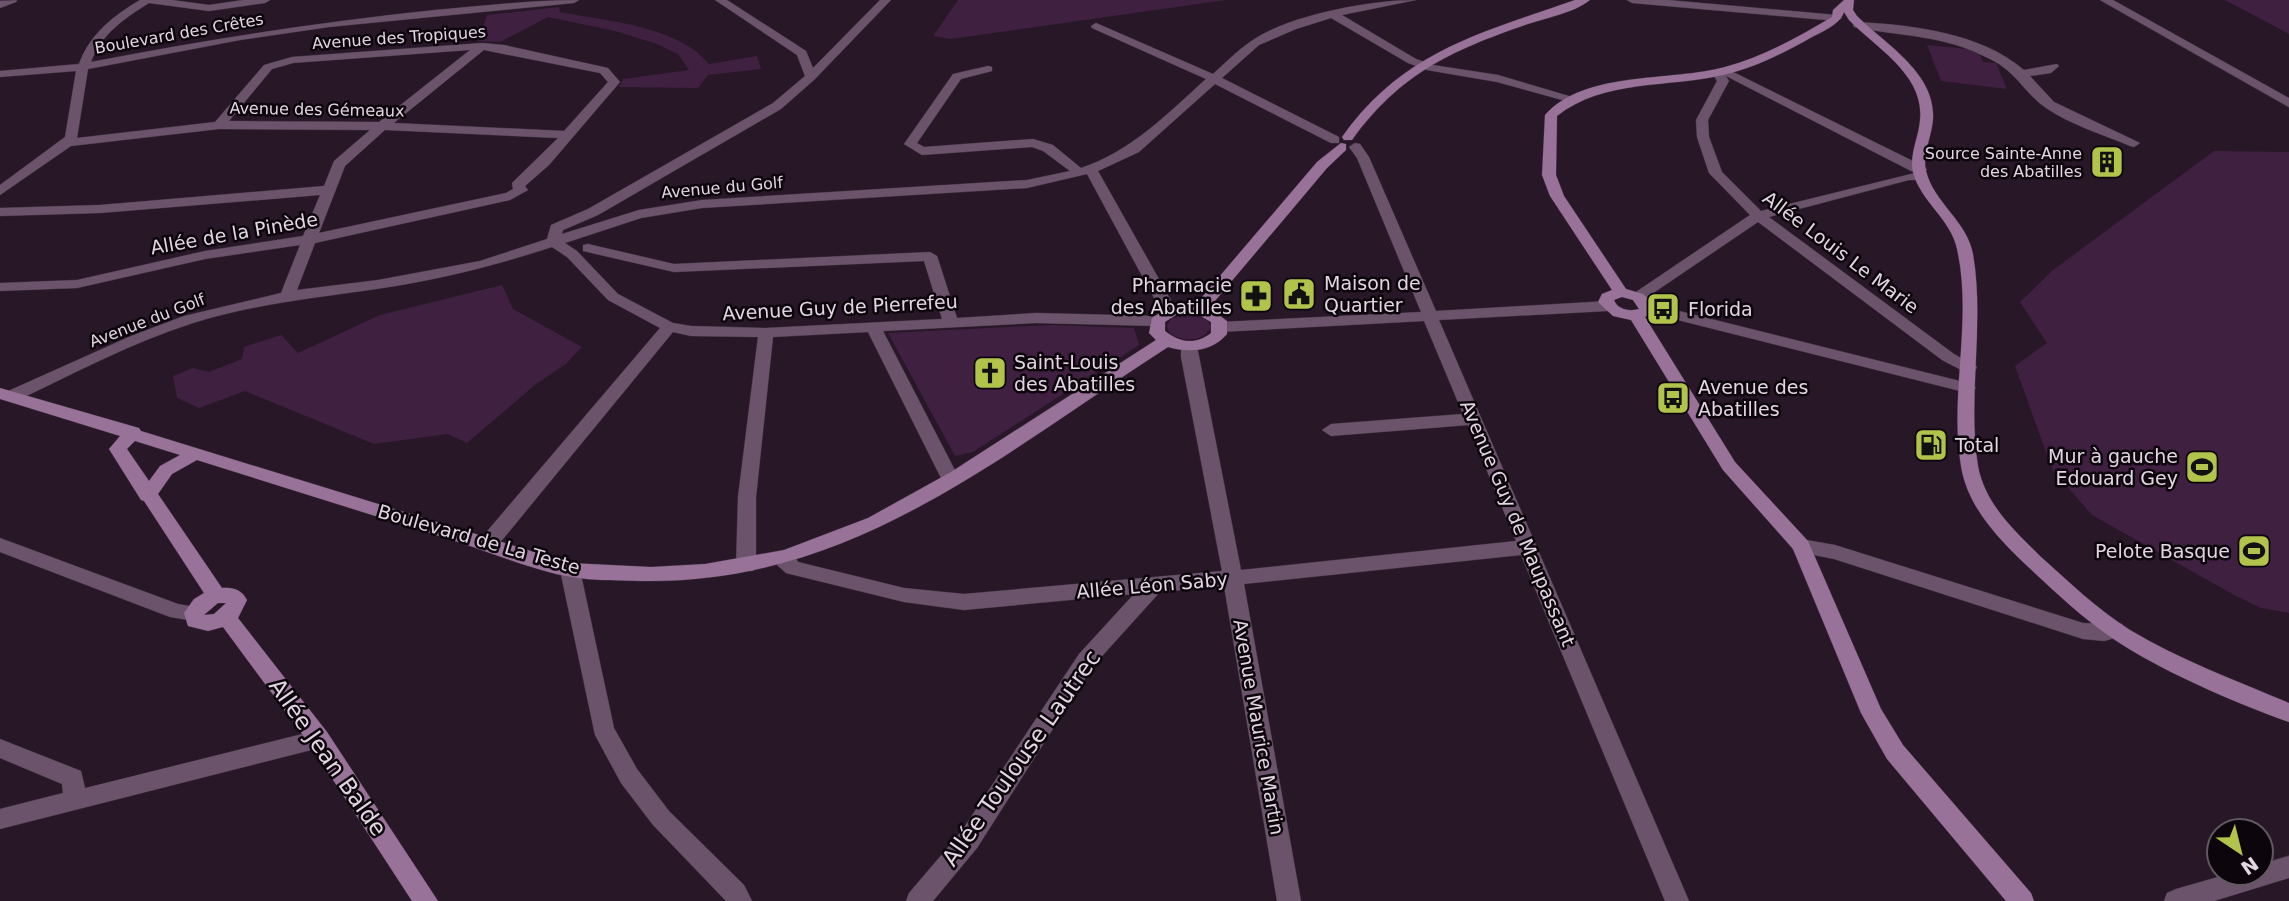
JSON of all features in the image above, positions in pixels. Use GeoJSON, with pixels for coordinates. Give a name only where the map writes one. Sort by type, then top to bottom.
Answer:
{"type":"FeatureCollection","features":[{"type":"Feature","properties":{"kind":"main road"},"geometry":{"type":"LineString","coordinates":[[1200,309],[1322,165],[1345,143],[1370,108],[1421,64],[1458,46],[1569,3],[1585,0]]}},
{"type":"Feature","properties":{"kind":"main road"},"geometry":{"type":"LineString","coordinates":[[1837,18],[1837,12],[1849,1],[1856,21],[1916,79],[1928,104],[1926,129],[1919,156],[1921,173],[1964,247],[1969,368],[1967,447],[1971,474],[1978,492],[1996,521],[2020,548],[2081,605],[2115,629],[2168,660],[2289,713]]}},
{"type":"Feature","properties":{"kind":"main road"},"geometry":{"type":"LineString","coordinates":[[1856,21],[1837,18],[1784,49],[1721,72],[1644,81],[1573,99],[1551,115],[1549,175],[1557,196],[1621,292],[1641,306],[1729,466],[1801,546],[1872,713],[1895,752],[2022,901]]}},
{"type":"Feature","properties":{"kind":"main road"},"geometry":{"type":"LineString","coordinates":[[1621,292],[1607,296],[1608,306],[1621,314],[1641,306]]}},
{"type":"Feature","properties":{"kind":"main road"},"geometry":{"type":"LineString","coordinates":[[1200,309],[1213,315],[1220,327],[1219,334],[1213,340],[1189,346],[1166,341],[1157,333],[1163,316],[1200,309]]}},
{"type":"Feature","properties":{"kind":"main road","name":"Boulevard de La Teste"},"geometry":{"type":"LineString","coordinates":[[6,394],[570,569],[636,576],[746,566],[786,557],[842,537],[903,509],[951,480],[1166,341]]}},
{"type":"Feature","properties":{"kind":"main road"},"geometry":{"type":"LineString","coordinates":[[133,432],[118,449],[147,496],[217,596]]}},
{"type":"Feature","properties":{"kind":"main road"},"geometry":{"type":"LineString","coordinates":[[147,496],[166,470],[197,453]]}},
{"type":"Feature","properties":{"kind":"main road"},"geometry":{"type":"LineString","coordinates":[[230,594],[237,600],[234,610],[214,622],[200,623],[193,617],[194,613],[202,603],[217,596],[230,594]]}},
{"type":"Feature","properties":{"kind":"main road","name":"Allée Jean Balde"},"geometry":{"type":"LineString","coordinates":[[226,617],[319,739],[426,901]]}},
{"type":"Feature","properties":{"kind":"street"},"geometry":{"type":"LineString","coordinates":[[0,5],[12,0]]}},
{"type":"Feature","properties":{"kind":"street"},"geometry":{"type":"LineString","coordinates":[[0,191],[67,143],[71,137],[81,67],[112,21],[148,0],[209,8],[265,0]]}},
{"type":"Feature","properties":{"kind":"street","name":"Boulevard des Crêtes"},"geometry":{"type":"LineString","coordinates":[[0,74],[81,67],[240,37],[329,24],[573,0]]}},
{"type":"Feature","properties":{"kind":"street"},"geometry":{"type":"LineString","coordinates":[[720,0],[802,53],[832,55]]}},
{"type":"Feature","properties":{"kind":"street"},"geometry":{"type":"LineString","coordinates":[[555,242],[556,228],[595,219],[777,106],[811,77],[886,0]]}},
{"type":"Feature","properties":{"kind":"street","name":"Avenue du Golf"},"geometry":{"type":"LineString","coordinates":[[6,394],[189,320],[287,296],[432,275],[483,264],[555,242],[576,233],[595,219],[702,204],[1027,184],[1085,171],[1117,160],[1134,149],[1255,43],[1277,31],[1334,15],[1411,0]]}},
{"type":"Feature","properties":{"kind":"street"},"geometry":{"type":"LineString","coordinates":[[1632,0],[1837,18]]}},
{"type":"Feature","properties":{"kind":"street"},"geometry":{"type":"LineString","coordinates":[[2105,0],[2289,103]]}},
{"type":"Feature","properties":{"kind":"street"},"geometry":{"type":"LineString","coordinates":[[1334,15],[1421,64],[1498,79],[1573,99]]}},
{"type":"Feature","properties":{"kind":"street"},"geometry":{"type":"LineString","coordinates":[[1856,21],[1951,40],[1985,52],[2021,74],[2048,104],[2134,143]]}},
{"type":"Feature","properties":{"kind":"street"},"geometry":{"type":"LineString","coordinates":[[1096,26],[1215,79],[1345,143]]}},
{"type":"Feature","properties":{"kind":"street"},"geometry":{"type":"LineString","coordinates":[[287,296],[339,164],[482,46]]}},
{"type":"Feature","properties":{"kind":"street","name":"Avenue des Tropiques"},"geometry":{"type":"LineString","coordinates":[[219,125],[268,67],[292,60],[482,46],[504,48],[609,73],[614,82],[568,135]]}},
{"type":"Feature","properties":{"kind":"street"},"geometry":{"type":"LineString","coordinates":[[802,53],[811,77]]}},
{"type":"Feature","properties":{"kind":"street"},"geometry":{"type":"LineString","coordinates":[[2021,74],[2047,71],[2053,66]]}},
{"type":"Feature","properties":{"kind":"street"},"geometry":{"type":"LineString","coordinates":[[988,69],[957,76],[911,144],[922,151],[1042,145],[1085,171],[1163,316]]}},
{"type":"Feature","properties":{"kind":"street"},"geometry":{"type":"LineString","coordinates":[[1721,72],[1921,173]]}},
{"type":"Feature","properties":{"kind":"street","name":"Allée Louis Le Marie"},"geometry":{"type":"LineString","coordinates":[[1721,72],[1723,81],[1702,120],[1705,146],[1716,173],[1758,216],[1948,357],[1969,368]]}},
{"type":"Feature","properties":{"kind":"street","name":"Avenue des Gémeaux"},"geometry":{"type":"LineString","coordinates":[[67,143],[219,125],[382,126],[568,135]]}},
{"type":"Feature","properties":{"kind":"street","name":"Allée de la Pinède"},"geometry":{"type":"LineString","coordinates":[[0,287],[77,284],[205,255],[309,240],[510,196],[521,190],[517,186],[544,162],[568,135]]}},
{"type":"Feature","properties":{"kind":"street","name":"Avenue Guy de Maupassant"},"geometry":{"type":"LineString","coordinates":[[1345,143],[1363,157],[1676,901]]}},
{"type":"Feature","properties":{"kind":"street"},"geometry":{"type":"LineString","coordinates":[[1641,306],[1758,216],[1921,173]]}},
{"type":"Feature","properties":{"kind":"street"},"geometry":{"type":"LineString","coordinates":[[0,212],[132,207],[328,190]]}},
{"type":"Feature","properties":{"kind":"street"},"geometry":{"type":"LineString","coordinates":[[576,233],[588,248]]}},
{"type":"Feature","properties":{"kind":"street","name":"Avenue Guy de Pierrefeu"},"geometry":{"type":"LineString","coordinates":[[555,242],[572,254],[613,297],[669,327],[691,331],[766,333],[950,321],[1163,316]]}},
{"type":"Feature","properties":{"kind":"street"},"geometry":{"type":"LineString","coordinates":[[572,254],[588,248],[674,268],[930,256],[950,321]]}},
{"type":"Feature","properties":{"kind":"street"},"geometry":{"type":"LineString","coordinates":[[1220,327],[1608,306]]}},
{"type":"Feature","properties":{"kind":"street"},"geometry":{"type":"LineString","coordinates":[[1641,306],[1968,388]]}},
{"type":"Feature","properties":{"kind":"street"},"geometry":{"type":"LineString","coordinates":[[484,544],[496,534],[669,327]]}},
{"type":"Feature","properties":{"kind":"street"},"geometry":{"type":"LineString","coordinates":[[874,328],[951,480]]}},
{"type":"Feature","properties":{"kind":"street"},"geometry":{"type":"LineString","coordinates":[[746,566],[747,497],[766,333]]}},
{"type":"Feature","properties":{"kind":"street","name":"Avenue Maurice Martin"},"geometry":{"type":"LineString","coordinates":[[1189,346],[1289,901]]}},
{"type":"Feature","properties":{"kind":"street"},"geometry":{"type":"LineString","coordinates":[[1331,430],[1473,419]]}},
{"type":"Feature","properties":{"kind":"street"},"geometry":{"type":"LineString","coordinates":[[0,545],[177,612],[194,613]]}},
{"type":"Feature","properties":{"kind":"street"},"geometry":{"type":"LineString","coordinates":[[1801,546],[1835,552],[2083,631],[2104,633],[2115,629]]}},
{"type":"Feature","properties":{"kind":"street","name":"Allée Léon Saby"},"geometry":{"type":"LineString","coordinates":[[786,557],[787,565],[793,568],[904,595],[964,602],[1232,578],[1528,547]]}},
{"type":"Feature","properties":{"kind":"street"},"geometry":{"type":"LineString","coordinates":[[570,569],[603,729],[629,776],[661,818],[740,901]]}},
{"type":"Feature","properties":{"kind":"street","name":"Allée Toulouse Lautrec"},"geometry":{"type":"LineString","coordinates":[[918,901],[969,840],[1086,660],[1154,585]]}},
{"type":"Feature","properties":{"kind":"street"},"geometry":{"type":"LineString","coordinates":[[0,819],[319,739]]}},
{"type":"Feature","properties":{"kind":"street"},"geometry":{"type":"LineString","coordinates":[[0,748],[74,778],[75,800]]}},
{"type":"Feature","properties":{"kind":"street"},"geometry":{"type":"LineString","coordinates":[[2176,901],[2289,867]]}},
{"type":"Feature","properties":{"kind":"shaded area"},"geometry":{"type":"Polygon","coordinates":[[[958,0],[1226,0],[951,39],[933,36],[958,0]]]}},
{"type":"Feature","properties":{"kind":"shaded area"},"geometry":{"type":"Polygon","coordinates":[[[2225,0],[2289,0],[2289,34],[2225,0]]]}},
{"type":"Feature","properties":{"kind":"shaded area"},"geometry":{"type":"Polygon","coordinates":[[[559,7],[560,12],[659,33],[691,48],[709,64],[757,56],[761,69],[708,75],[698,88],[619,87],[623,79],[689,70],[678,54],[657,44],[615,31],[548,17],[500,42],[478,41],[487,15],[559,7]]]}},
{"type":"Feature","properties":{"kind":"shaded area"},"geometry":{"type":"Polygon","coordinates":[[[1927,45],[1978,50],[1983,62],[1996,63],[2007,89],[1941,81],[1927,45]]]}},
{"type":"Feature","properties":{"kind":"shaded area"},"geometry":{"type":"Polygon","coordinates":[[[2214,151],[2289,152],[2289,613],[2261,608],[2234,595],[2092,515],[2052,469],[2015,366],[2047,343],[2020,302],[2053,270],[2214,151]]]}},
{"type":"Feature","properties":{"kind":"shaded area"},"geometry":{"type":"Polygon","coordinates":[[[502,285],[513,309],[582,347],[566,364],[536,384],[467,443],[448,434],[374,444],[245,391],[199,408],[177,398],[173,376],[193,368],[209,372],[242,359],[244,347],[281,335],[298,353],[380,315],[502,285]]]}},
{"type":"Feature","properties":{"kind":"shaded area"},"geometry":{"type":"Polygon","coordinates":[[[1194,314],[1208,321],[1211,328],[1207,333],[1185,339],[1169,332],[1167,325],[1172,318],[1194,314]]]}},
{"type":"Feature","properties":{"kind":"shaded area"},"geometry":{"type":"Polygon","coordinates":[[[1051,325],[1134,328],[1139,345],[973,452],[955,456],[888,333],[1051,325]]]}},
{"type":"Feature","properties":{"kind":"place","name":"Source Sainte-Anne des Abatilles"},"geometry":{"type":"Point","coordinates":[2107,162]}},
{"type":"Feature","properties":{"kind":"place","name":"Maison de Quartier"},"geometry":{"type":"Point","coordinates":[1299,294]}},
{"type":"Feature","properties":{"kind":"place","name":"Pharmacie des Abatilles"},"geometry":{"type":"Point","coordinates":[1256,296]}},
{"type":"Feature","properties":{"kind":"place","name":"Florida"},"geometry":{"type":"Point","coordinates":[1663,309]}},
{"type":"Feature","properties":{"kind":"place","name":"Saint-Louis des Abatilles"},"geometry":{"type":"Point","coordinates":[990,373]}},
{"type":"Feature","properties":{"kind":"place","name":"Avenue des Abatilles"},"geometry":{"type":"Point","coordinates":[1673,398]}},
{"type":"Feature","properties":{"kind":"place","name":"Total"},"geometry":{"type":"Point","coordinates":[1931,445]}},
{"type":"Feature","properties":{"kind":"place","name":"Mur à gauche Edouard Gey"},"geometry":{"type":"Point","coordinates":[2202,467]}},
{"type":"Feature","properties":{"kind":"place","name":"Pelote Basque"},"geometry":{"type":"Point","coordinates":[2254,551]}}]}
